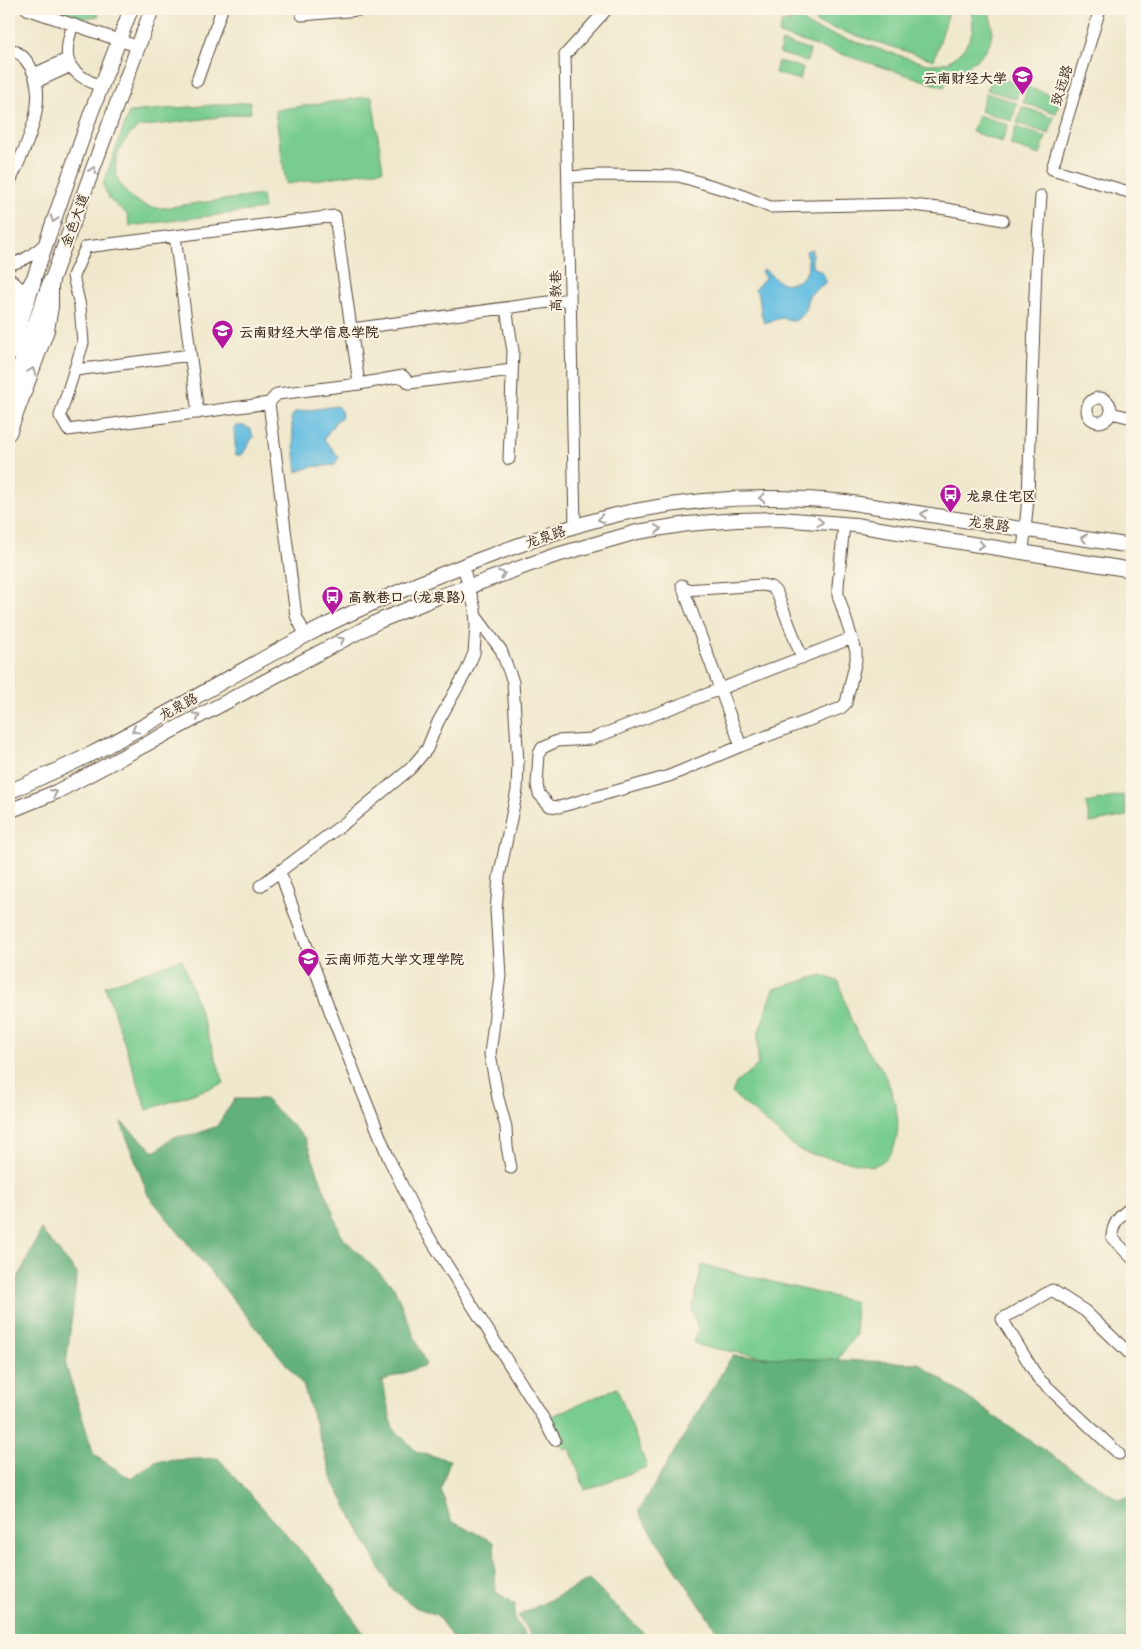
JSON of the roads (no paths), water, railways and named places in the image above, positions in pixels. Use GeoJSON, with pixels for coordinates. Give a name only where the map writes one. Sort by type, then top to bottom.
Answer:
{"type":"FeatureCollection","features":[{"type":"Feature","properties":{"kind":"highway"},"geometry":{"type":"LineString","coordinates":[[9,398],[24,334],[16,314],[33,281]]}},
{"type":"Feature","properties":{"kind":"highway"},"geometry":{"type":"LineString","coordinates":[[9,353],[24,334],[51,282]]}},
{"type":"Feature","properties":{"kind":"main road","name":"金色大道"},"geometry":{"type":"LineString","coordinates":[[16,314],[22,295],[33,281],[131,9]]}},
{"type":"Feature","properties":{"kind":"main road","name":"金色大道"},"geometry":{"type":"LineString","coordinates":[[9,433],[47,330],[51,307],[51,282],[152,9]]}},
{"type":"Feature","properties":{"kind":"main road","name":"龙泉路"},"geometry":{"type":"LineString","coordinates":[[9,792],[91,754],[306,636],[369,605],[463,566],[575,526],[634,511],[692,502],[744,498],[788,498],[846,502],[1026,528],[1132,546]]}},
{"type":"Feature","properties":{"kind":"main road","name":"龙泉路"},"geometry":{"type":"LineString","coordinates":[[9,811],[56,792],[266,679],[379,621],[440,596],[550,556],[637,532],[737,520],[782,520],[844,524],[1132,570]]}},
{"type":"Feature","properties":{"kind":"street"},"geometry":{"type":"LineString","coordinates":[[27,9],[139,47]]}},
{"type":"Feature","properties":{"kind":"street"},"geometry":{"type":"LineString","coordinates":[[197,81],[222,9]]}},
{"type":"Feature","properties":{"kind":"street"},"geometry":{"type":"LineString","coordinates":[[302,15],[370,9]]}},
{"type":"Feature","properties":{"kind":"street","name":"高教巷"},"geometry":{"type":"LineString","coordinates":[[575,526],[565,55],[606,9]]}},
{"type":"Feature","properties":{"kind":"street","name":"致远路"},"geometry":{"type":"LineString","coordinates":[[1100,9],[1052,169],[1132,193]]}},
{"type":"Feature","properties":{"kind":"street"},"geometry":{"type":"LineString","coordinates":[[73,25],[67,42],[69,63],[87,81],[102,87]]}},
{"type":"Feature","properties":{"kind":"street"},"geometry":{"type":"LineString","coordinates":[[9,48],[25,58],[35,78],[38,99],[32,132],[9,184]]}},
{"type":"Feature","properties":{"kind":"street"},"geometry":{"type":"LineString","coordinates":[[35,78],[69,63]]}},
{"type":"Feature","properties":{"kind":"street"},"geometry":{"type":"LineString","coordinates":[[568,177],[600,175],[679,176],[728,190],[770,207],[904,204],[1004,220]]}},
{"type":"Feature","properties":{"kind":"street"},"geometry":{"type":"LineString","coordinates":[[1023,552],[1028,498],[1036,266],[1041,196]]}},
{"type":"Feature","properties":{"kind":"street"},"geometry":{"type":"LineString","coordinates":[[360,384],[335,216],[86,247],[73,276],[80,306],[83,343],[60,416],[68,430],[269,403],[277,394],[360,384],[403,376],[409,383],[512,370]]}},
{"type":"Feature","properties":{"kind":"street"},"geometry":{"type":"LineString","coordinates":[[175,236],[198,413]]}},
{"type":"Feature","properties":{"kind":"street"},"geometry":{"type":"LineString","coordinates":[[9,264],[22,261],[46,244]]}},
{"type":"Feature","properties":{"kind":"street"},"geometry":{"type":"LineString","coordinates":[[9,278],[17,284],[22,295]]}},
{"type":"Feature","properties":{"kind":"street"},"geometry":{"type":"LineString","coordinates":[[352,329],[570,299]]}},
{"type":"Feature","properties":{"kind":"street"},"geometry":{"type":"LineString","coordinates":[[506,308],[513,351],[508,459]]}},
{"type":"Feature","properties":{"kind":"street"},"geometry":{"type":"LineString","coordinates":[[76,370],[190,355]]}},
{"type":"Feature","properties":{"kind":"street"},"geometry":{"type":"LineString","coordinates":[[269,403],[296,616],[306,636]]}},
{"type":"Feature","properties":{"kind":"street"},"geometry":{"type":"LineString","coordinates":[[1111,413],[1132,418]]}},
{"type":"Feature","properties":{"kind":"street"},"geometry":{"type":"LineString","coordinates":[[844,524],[838,595],[852,638],[856,651],[856,660],[846,703],[835,710],[740,746],[669,776],[559,807],[550,806],[539,794],[537,785],[539,754],[542,748],[550,743],[591,739],[852,638]]}},
{"type":"Feature","properties":{"kind":"street"},"geometry":{"type":"LineString","coordinates":[[260,886],[346,822],[403,775],[427,749],[438,722],[466,672],[474,652],[475,615],[463,566]]}},
{"type":"Feature","properties":{"kind":"street"},"geometry":{"type":"LineString","coordinates":[[740,746],[683,587],[763,585],[771,587],[779,597],[802,658]]}},
{"type":"Feature","properties":{"kind":"street"},"geometry":{"type":"LineString","coordinates":[[475,615],[501,650],[513,682],[514,691],[518,763],[517,790],[499,877],[496,910],[500,976],[490,1054],[498,1098],[506,1127],[511,1168]]}},
{"type":"Feature","properties":{"kind":"street"},"geometry":{"type":"LineString","coordinates":[[280,872],[330,1011],[389,1159],[421,1224],[545,1420],[555,1440]]}},
{"type":"Feature","properties":{"kind":"street"},"geometry":{"type":"LineString","coordinates":[[1132,1207],[1115,1222],[1112,1238],[1132,1258]]}},
{"type":"Feature","properties":{"kind":"street"},"geometry":{"type":"LineString","coordinates":[[1119,1454],[1038,1378],[1002,1319],[1052,1290],[1085,1311],[1132,1356]]}},
{"type":"Feature","properties":{"kind":"water"},"geometry":{"type":"Polygon","coordinates":[[[812,249],[812,266],[823,273],[825,283],[809,295],[804,313],[795,321],[781,318],[764,323],[759,295],[755,289],[765,278],[761,271],[764,269],[784,283],[797,281],[807,271],[806,251],[812,249]]]}},
{"type":"Feature","properties":{"kind":"water"},"geometry":{"type":"Polygon","coordinates":[[[337,406],[341,411],[342,417],[336,421],[324,439],[339,457],[335,465],[310,467],[297,472],[291,418],[295,412],[337,406]]]}},
{"type":"Feature","properties":{"kind":"water"},"geometry":{"type":"Polygon","coordinates":[[[235,426],[244,426],[251,429],[253,437],[242,455],[236,455],[235,426]]]}},
{"type":"Feature","properties":{"kind":"place","name":"云南财经大学"},"geometry":{"type":"Point","coordinates":[1023,96]}},
{"type":"Feature","properties":{"kind":"place","name":"云南财经大学信息学院"},"geometry":{"type":"Point","coordinates":[223,350]}},
{"type":"Feature","properties":{"kind":"place","name":"龙泉住宅区"},"geometry":{"type":"Point","coordinates":[950,514]}},
{"type":"Feature","properties":{"kind":"place","name":"高教巷口（龙泉路）"},"geometry":{"type":"Point","coordinates":[332,615]}},
{"type":"Feature","properties":{"kind":"place","name":"云南师范大学文理学院"},"geometry":{"type":"Point","coordinates":[308,977]}}]}
